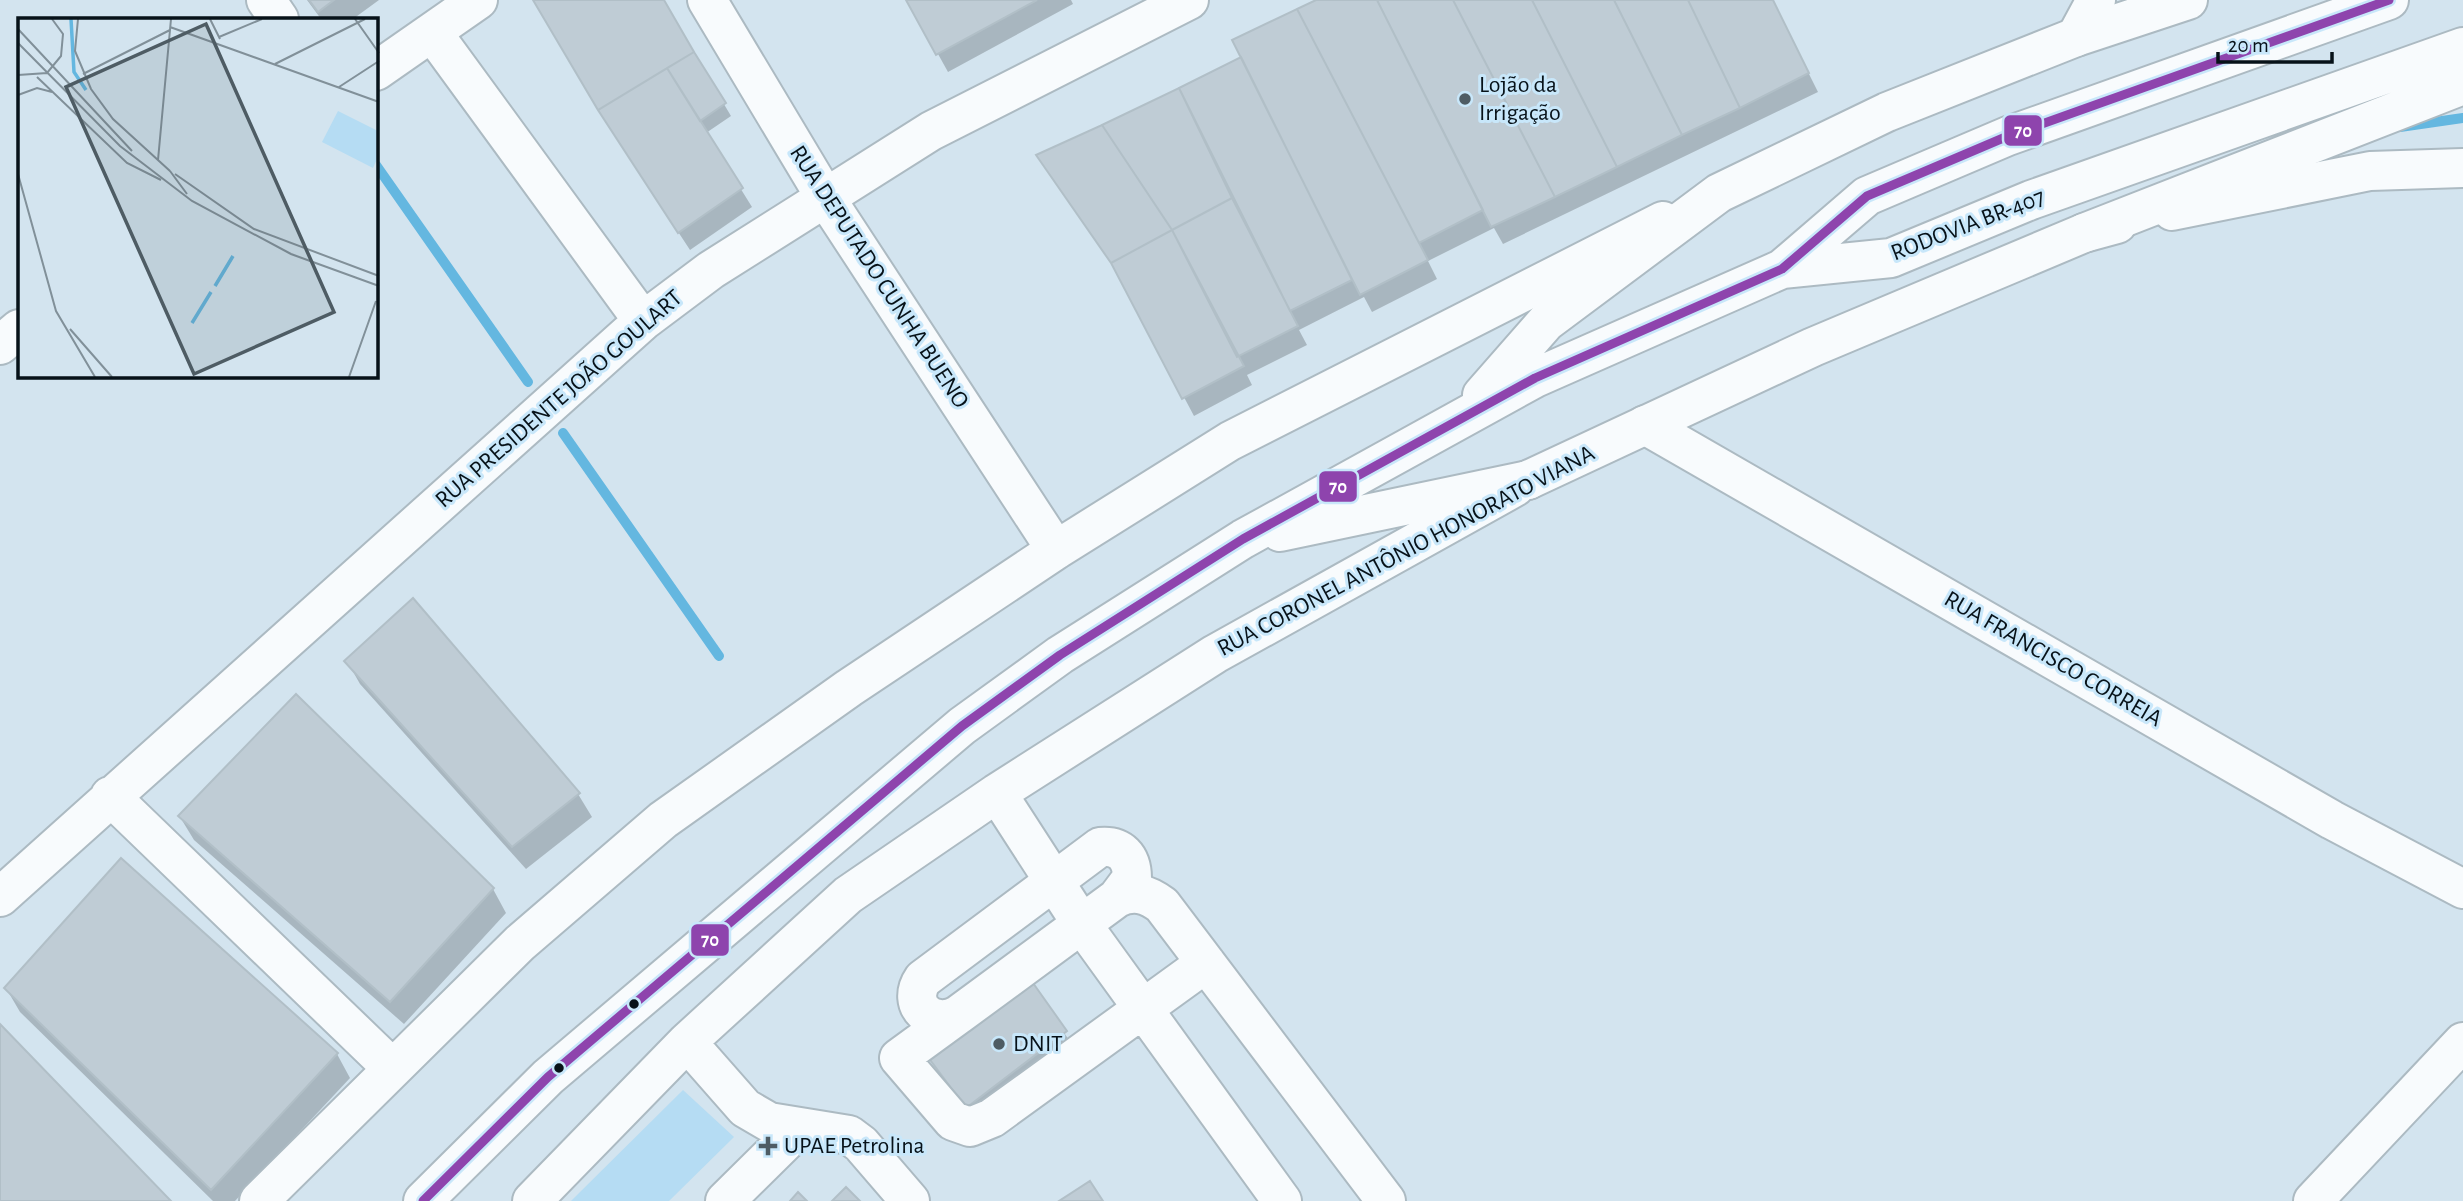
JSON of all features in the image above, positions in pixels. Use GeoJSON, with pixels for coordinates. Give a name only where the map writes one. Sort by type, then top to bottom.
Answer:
{"type":"FeatureCollection","features":[{"type":"Feature","properties":{"kind":"main road"},"geometry":{"type":"LineString","coordinates":[[266,0],[278,18]]}},
{"type":"Feature","properties":{"kind":"main road"},"geometry":{"type":"LineString","coordinates":[[378,70],[478,0]]}},
{"type":"Feature","properties":{"kind":"main road","name":"RUA DEPUTADO CUNHA BUENO"},"geometry":{"type":"LineString","coordinates":[[708,0],[825,197],[1056,550]]}},
{"type":"Feature","properties":{"kind":"main road","name":"RUA PRESIDENTE JOÃO GOULART"},"geometry":{"type":"LineString","coordinates":[[0,897],[643,321],[711,270],[930,131],[1189,0]]}},
{"type":"Feature","properties":{"kind":"main road"},"geometry":{"type":"LineString","coordinates":[[2076,37],[2096,0]]}},
{"type":"Feature","properties":{"kind":"main road"},"geometry":{"type":"LineString","coordinates":[[259,1201],[391,1067],[520,943],[663,820],[849,688],[1056,550],[1230,441],[1719,193],[1887,113],[2076,37],[2188,0]]}},
{"type":"Feature","properties":{"kind":"main road"},"geometry":{"type":"LineString","coordinates":[[423,1201],[548,1077],[962,726],[1060,654],[1243,539],[1535,378],[1782,269],[1867,196],[2008,136],[2389,0]]}},
{"type":"Feature","properties":{"kind":"main road"},"geometry":{"type":"LineString","coordinates":[[432,32],[643,321]]}},
{"type":"Feature","properties":{"kind":"main road","name":"RODOVIA BR-407"},"geometry":{"type":"LineString","coordinates":[[1782,269],[1891,257],[2031,200],[2463,47]]}},
{"type":"Feature","properties":{"kind":"main road"},"geometry":{"type":"LineString","coordinates":[[2084,233],[2463,85]]}},
{"type":"Feature","properties":{"kind":"main road","name":"RUA CORONEL ANTÔNIO HONORATO VIANA"},"geometry":{"type":"LineString","coordinates":[[532,1201],[687,1042],[848,895],[997,793],[1215,654],[1528,480],[1812,347],[2084,233],[2232,198],[2371,171],[2463,168]]}},
{"type":"Feature","properties":{"kind":"main road"},"geometry":{"type":"LineString","coordinates":[[1462,416],[1546,322],[1719,193]]}},
{"type":"Feature","properties":{"kind":"main road"},"geometry":{"type":"LineString","coordinates":[[0,345],[18,330]]}},
{"type":"Feature","properties":{"kind":"main road","name":"RUA FRANCISCO CORREIA"},"geometry":{"type":"LineString","coordinates":[[1645,425],[2332,820],[2463,889]]}},
{"type":"Feature","properties":{"kind":"main road"},"geometry":{"type":"LineString","coordinates":[[1243,539],[1528,480]]}},
{"type":"Feature","properties":{"kind":"main road"},"geometry":{"type":"LineString","coordinates":[[997,793],[1081,923],[1282,1201]]}},
{"type":"Feature","properties":{"kind":"main road"},"geometry":{"type":"LineString","coordinates":[[110,796],[391,1067]]}},
{"type":"Feature","properties":{"kind":"main road"},"geometry":{"type":"LineString","coordinates":[[958,1016],[941,1021],[926,1015],[920,1009],[916,994],[922,979],[1100,847],[1117,848],[1130,860],[1132,878],[1117,898]]}},
{"type":"Feature","properties":{"kind":"main road"},"geometry":{"type":"LineString","coordinates":[[1206,963],[992,1118],[970,1127],[953,1121],[899,1058],[1117,898],[1128,893],[1153,898],[1162,905],[1206,963],[1386,1201]]}},
{"type":"Feature","properties":{"kind":"main road"},"geometry":{"type":"LineString","coordinates":[[687,1042],[745,1108],[769,1122],[798,1129],[849,1135],[861,1144],[910,1201]]}},
{"type":"Feature","properties":{"kind":"main road"},"geometry":{"type":"LineString","coordinates":[[2313,1201],[2463,1042]]}},
{"type":"Feature","properties":{"kind":"main road"},"geometry":{"type":"LineString","coordinates":[[725,1201],[798,1129]]}},
{"type":"Feature","properties":{"kind":"shaded area"},"geometry":{"type":"Polygon","coordinates":[[[683,1090],[734,1137],[669,1201],[571,1201],[683,1090]]]}},
{"type":"Feature","properties":{"kind":"building"},"geometry":{"type":"Polygon","coordinates":[[[309,0],[334,0],[318,12],[309,0]]]}},
{"type":"Feature","properties":{"kind":"building"},"geometry":{"type":"Polygon","coordinates":[[[533,0],[664,0],[694,52],[598,110],[533,0]]]}},
{"type":"Feature","properties":{"kind":"building"},"geometry":{"type":"Polygon","coordinates":[[[906,0],[1037,0],[936,55],[906,0]]]}},
{"type":"Feature","properties":{"kind":"building"},"geometry":{"type":"Polygon","coordinates":[[[1316,0],[1377,0],[1483,210],[1419,243],[1297,9],[1316,0]]]}},
{"type":"Feature","properties":{"kind":"building","name":"Lojão da Irrigação"},"geometry":{"type":"Polygon","coordinates":[[[1377,0],[1453,0],[1555,197],[1491,227],[1377,0]]]}},
{"type":"Feature","properties":{"kind":"building"},"geometry":{"type":"Polygon","coordinates":[[[1453,0],[1532,0],[1617,167],[1555,197],[1453,0]]]}},
{"type":"Feature","properties":{"kind":"building"},"geometry":{"type":"Polygon","coordinates":[[[1532,0],[1614,0],[1682,135],[1617,167],[1532,0]]]}},
{"type":"Feature","properties":{"kind":"building"},"geometry":{"type":"Polygon","coordinates":[[[1614,0],[1688,0],[1740,108],[1682,135],[1614,0]]]}},
{"type":"Feature","properties":{"kind":"building"},"geometry":{"type":"Polygon","coordinates":[[[1688,0],[1773,0],[1809,73],[1740,108],[1688,0]]]}},
{"type":"Feature","properties":{"kind":"building"},"geometry":{"type":"Polygon","coordinates":[[[1297,9],[1428,260],[1360,295],[1232,40],[1297,9]]]}},
{"type":"Feature","properties":{"kind":"building"},"geometry":{"type":"Polygon","coordinates":[[[694,52],[726,103],[700,121],[667,68],[694,52]]]}},
{"type":"Feature","properties":{"kind":"building"},"geometry":{"type":"Polygon","coordinates":[[[1241,57],[1352,280],[1290,311],[1179,88],[1241,57]]]}},
{"type":"Feature","properties":{"kind":"building"},"geometry":{"type":"Polygon","coordinates":[[[667,68],[743,188],[678,233],[598,110],[667,68]]]}},
{"type":"Feature","properties":{"kind":"building"},"geometry":{"type":"Polygon","coordinates":[[[1179,88],[1232,198],[1172,230],[1102,125],[1179,88]]]}},
{"type":"Feature","properties":{"kind":"building"},"geometry":{"type":"Polygon","coordinates":[[[1102,125],[1172,230],[1111,263],[1036,155],[1102,125]]]}},
{"type":"Feature","properties":{"kind":"building"},"geometry":{"type":"Polygon","coordinates":[[[1232,198],[1298,326],[1237,357],[1172,230],[1232,198]]]}},
{"type":"Feature","properties":{"kind":"building"},"geometry":{"type":"Polygon","coordinates":[[[1172,230],[1244,366],[1182,399],[1111,263],[1172,230]]]}},
{"type":"Feature","properties":{"kind":"building"},"geometry":{"type":"Polygon","coordinates":[[[413,598],[580,793],[512,847],[344,661],[413,598]]]}},
{"type":"Feature","properties":{"kind":"building"},"geometry":{"type":"Polygon","coordinates":[[[296,694],[494,888],[390,1002],[178,816],[296,694]]]}},
{"type":"Feature","properties":{"kind":"building"},"geometry":{"type":"Polygon","coordinates":[[[121,858],[338,1053],[211,1190],[4,988],[121,858]]]}},
{"type":"Feature","properties":{"kind":"building","name":"DNIT"},"geometry":{"type":"Polygon","coordinates":[[[1033,983],[1067,1031],[966,1108],[928,1057],[1033,983]]]}},
{"type":"Feature","properties":{"kind":"building"},"geometry":{"type":"Polygon","coordinates":[[[0,1024],[171,1201],[0,1201],[0,1024]]]}},
{"type":"Feature","properties":{"kind":"building"},"geometry":{"type":"Polygon","coordinates":[[[1090,1181],[1103,1201],[1059,1201],[1090,1181]]]}},
{"type":"Feature","properties":{"kind":"building","name":"UPAE Petrolina"},"geometry":{"type":"Polygon","coordinates":[[[846,1187],[860,1201],[832,1201],[846,1187]]]}},
{"type":"Feature","properties":{"kind":"building","name":"UPAE Petrolina"},"geometry":{"type":"Polygon","coordinates":[[[798,1192],[807,1201],[790,1201],[798,1192]]]}},
{"type":"Feature","properties":{"kind":"waterway"},"geometry":{"type":"LineString","coordinates":[[2400,127],[2463,118]]}},
{"type":"Feature","properties":{"kind":"waterway"},"geometry":{"type":"LineString","coordinates":[[378,168],[528,382]]}},
{"type":"Feature","properties":{"kind":"waterway"},"geometry":{"type":"LineString","coordinates":[[563,433],[719,656]]}},
{"type":"Feature","properties":{"kind":"transit line","name":"70"},"geometry":{"type":"LineString","coordinates":[[423,1201],[548,1077],[962,726],[1060,655],[1243,539],[1535,378],[1782,269],[1867,196],[2008,136],[2389,0]]}},
{"type":"Feature","properties":{"kind":"place","name":"Lojão da Irrigação"},"geometry":{"type":"Point","coordinates":[1465,99]}},
{"type":"Feature","properties":{"kind":"place","name":"DNIT"},"geometry":{"type":"Point","coordinates":[999,1044]}},
{"type":"Feature","properties":{"kind":"place","name":"UPAE Petrolina"},"geometry":{"type":"Point","coordinates":[768,1146]}}]}
